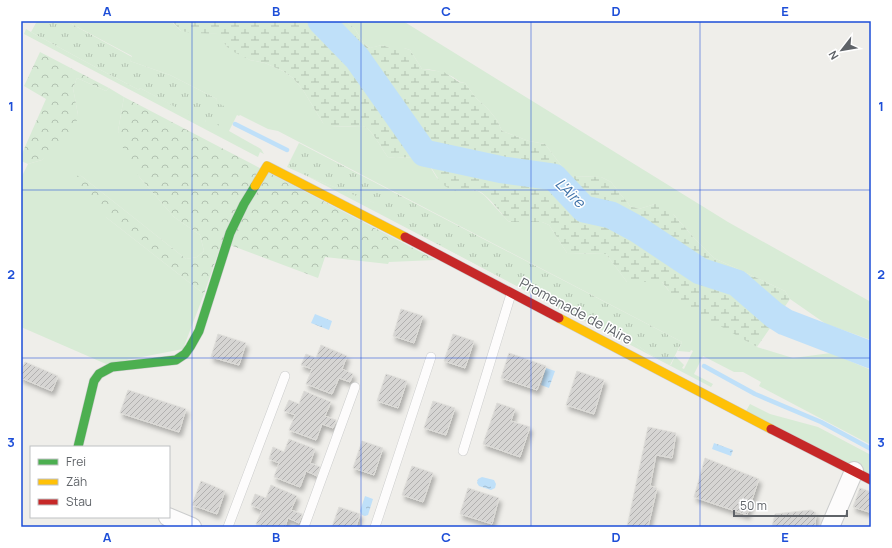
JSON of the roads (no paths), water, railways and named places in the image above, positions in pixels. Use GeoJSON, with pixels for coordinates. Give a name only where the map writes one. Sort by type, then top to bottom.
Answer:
{"type":"FeatureCollection","features":[{"type":"Feature","properties":{"kind":"street","name":"Promenade de l'Aire"},"geometry":{"type":"LineString","coordinates":[[78,446],[94,381],[99,374],[112,368],[176,360],[185,354],[193,345],[199,331],[230,233],[244,204],[267,166],[871,480]]}},
{"type":"Feature","properties":{"kind":"street"},"geometry":{"type":"LineString","coordinates":[[830,527],[854,471]]}},
{"type":"Feature","properties":{"kind":"street"},"geometry":{"type":"LineString","coordinates":[[170,518],[192,527]]}},
{"type":"Feature","properties":{"kind":"lane"},"geometry":{"type":"LineString","coordinates":[[463,452],[511,292]]}},
{"type":"Feature","properties":{"kind":"lane"},"geometry":{"type":"LineString","coordinates":[[374,527],[431,357]]}},
{"type":"Feature","properties":{"kind":"lane"},"geometry":{"type":"LineString","coordinates":[[228,527],[285,376]]}},
{"type":"Feature","properties":{"kind":"lane"},"geometry":{"type":"LineString","coordinates":[[304,527],[355,387]]}},
{"type":"Feature","properties":{"kind":"water"},"geometry":{"type":"Polygon","coordinates":[[[315,314],[332,321],[329,330],[311,323],[315,314]]]}},
{"type":"Feature","properties":{"kind":"water"},"geometry":{"type":"Polygon","coordinates":[[[546,368],[555,371],[549,388],[541,385],[546,368]]]}},
{"type":"Feature","properties":{"kind":"water"},"geometry":{"type":"Polygon","coordinates":[[[714,443],[733,450],[731,456],[712,449],[714,443]]]}},
{"type":"Feature","properties":{"kind":"water"},"geometry":{"type":"Polygon","coordinates":[[[482,477],[494,480],[496,484],[495,488],[491,490],[479,486],[477,483],[478,479],[482,477]]]}},
{"type":"Feature","properties":{"kind":"water"},"geometry":{"type":"Polygon","coordinates":[[[365,496],[373,499],[368,515],[365,516],[362,515],[360,511],[365,496]]]}},
{"type":"Feature","properties":{"kind":"waterway","name":"L'Aire"},"geometry":{"type":"LineString","coordinates":[[321,21],[357,58],[424,153],[503,170],[554,177],[584,209],[611,215],[637,229],[700,271],[737,283],[774,315],[785,322],[871,355]]}},
{"type":"Feature","properties":{"kind":"waterway"},"geometry":{"type":"LineString","coordinates":[[235,124],[287,150]]}},
{"type":"Feature","properties":{"kind":"waterway"},"geometry":{"type":"LineString","coordinates":[[704,366],[755,394],[821,422],[871,449]]}}]}
